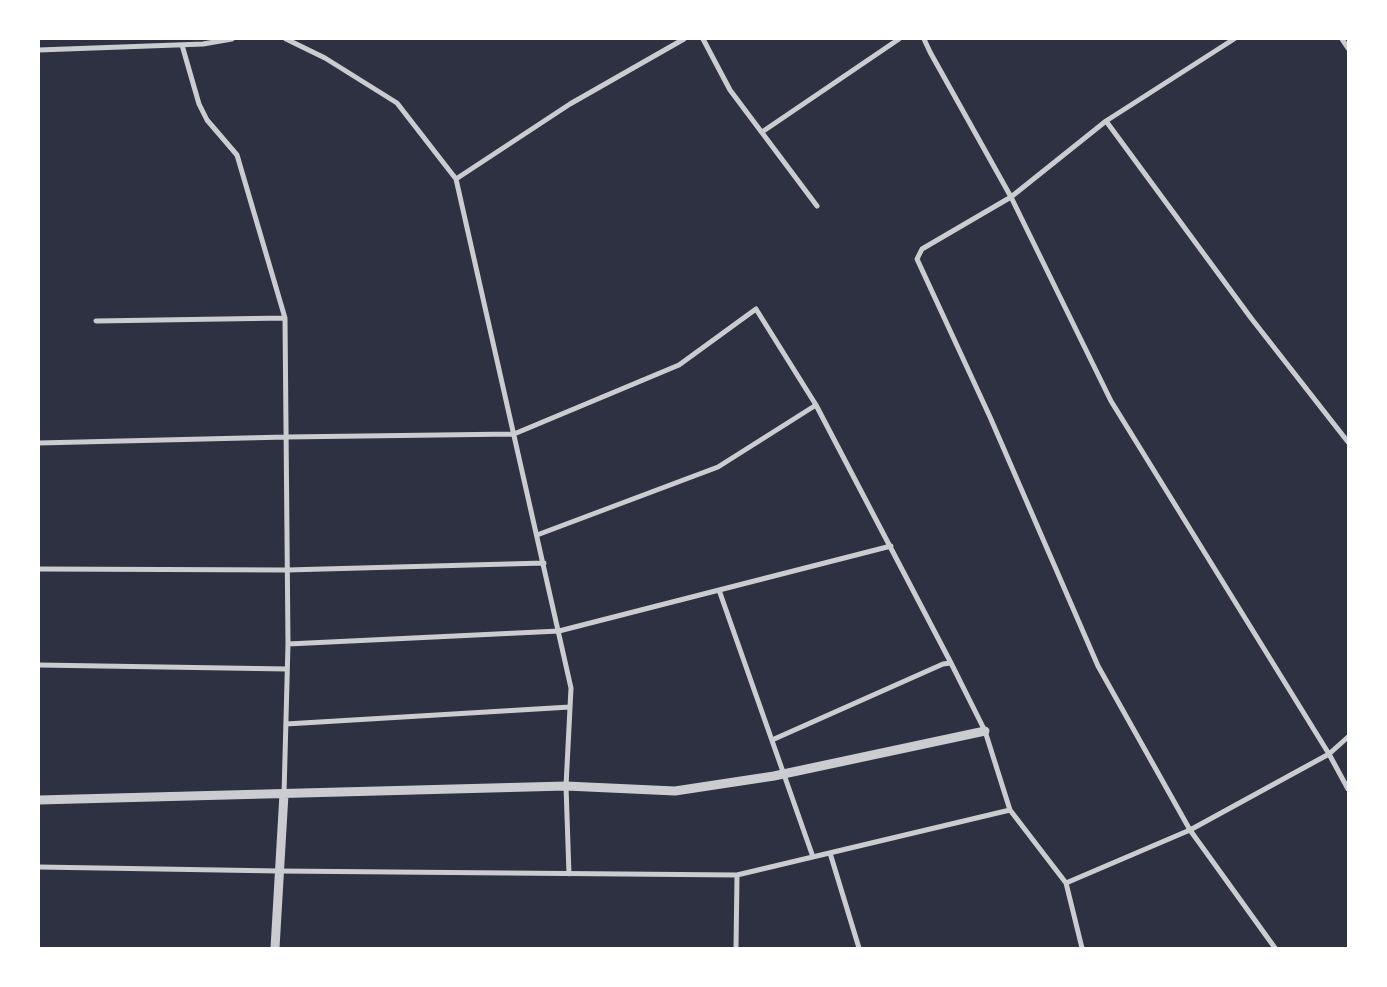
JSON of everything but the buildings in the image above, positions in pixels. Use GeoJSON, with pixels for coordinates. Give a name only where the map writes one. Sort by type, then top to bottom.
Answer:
{"type":"FeatureCollection","features":[{"type":"Feature","properties":{"kind":"street"},"geometry":{"type":"LineString","coordinates":[[39,50],[203,44],[232,39]]}},
{"type":"Feature","properties":{"kind":"street"},"geometry":{"type":"LineString","coordinates":[[286,39],[325,58],[397,103],[456,179],[571,688],[566,786],[569,874]]}},
{"type":"Feature","properties":{"kind":"street"},"geometry":{"type":"LineString","coordinates":[[456,179],[570,104],[684,39]]}},
{"type":"Feature","properties":{"kind":"street"},"geometry":{"type":"LineString","coordinates":[[703,39],[730,90],[817,206]]}},
{"type":"Feature","properties":{"kind":"street"},"geometry":{"type":"LineString","coordinates":[[762,132],[899,39]]}},
{"type":"Feature","properties":{"kind":"street"},"geometry":{"type":"LineString","coordinates":[[924,39],[1011,197],[1111,401],[1329,754],[1348,789]]}},
{"type":"Feature","properties":{"kind":"street"},"geometry":{"type":"LineString","coordinates":[[1234,39],[1106,121],[1011,197],[922,248],[917,259],[990,418],[1098,666],[1190,830],[1275,948]]}},
{"type":"Feature","properties":{"kind":"street"},"geometry":{"type":"LineString","coordinates":[[1342,39],[1348,48]]}},
{"type":"Feature","properties":{"kind":"street"},"geometry":{"type":"LineString","coordinates":[[182,45],[199,104],[215,130],[237,155],[285,318],[288,644],[284,794],[275,948]]}},
{"type":"Feature","properties":{"kind":"street"},"geometry":{"type":"LineString","coordinates":[[1106,121],[1251,318],[1348,442]]}},
{"type":"Feature","properties":{"kind":"street"},"geometry":{"type":"LineString","coordinates":[[39,443],[514,434],[679,365],[756,308],[816,406],[891,546],[985,731],[1010,810],[1066,883],[1082,948]]}},
{"type":"Feature","properties":{"kind":"street"},"geometry":{"type":"LineString","coordinates":[[96,321],[285,318]]}},
{"type":"Feature","properties":{"kind":"street"},"geometry":{"type":"LineString","coordinates":[[537,536],[718,468],[816,406]]}},
{"type":"Feature","properties":{"kind":"street"},"geometry":{"type":"LineString","coordinates":[[288,644],[559,631],[891,546]]}},
{"type":"Feature","properties":{"kind":"street"},"geometry":{"type":"LineString","coordinates":[[39,569],[287,570],[544,563]]}},
{"type":"Feature","properties":{"kind":"street"},"geometry":{"type":"LineString","coordinates":[[719,590],[813,857]]}},
{"type":"Feature","properties":{"kind":"street"},"geometry":{"type":"LineString","coordinates":[[772,740],[943,664],[950,663]]}},
{"type":"Feature","properties":{"kind":"street"},"geometry":{"type":"LineString","coordinates":[[39,665],[287,669]]}},
{"type":"Feature","properties":{"kind":"street"},"geometry":{"type":"LineString","coordinates":[[286,724],[570,707]]}},
{"type":"Feature","properties":{"kind":"street"},"geometry":{"type":"LineString","coordinates":[[39,800],[566,786],[675,791],[784,774],[985,731]]}},
{"type":"Feature","properties":{"kind":"street"},"geometry":{"type":"LineString","coordinates":[[1066,883],[1190,830],[1329,754],[1348,738]]}},
{"type":"Feature","properties":{"kind":"street"},"geometry":{"type":"LineString","coordinates":[[39,867],[737,875],[1010,810]]}},
{"type":"Feature","properties":{"kind":"street"},"geometry":{"type":"LineString","coordinates":[[830,853],[859,948]]}},
{"type":"Feature","properties":{"kind":"street"},"geometry":{"type":"LineString","coordinates":[[736,948],[737,875]]}}]}
